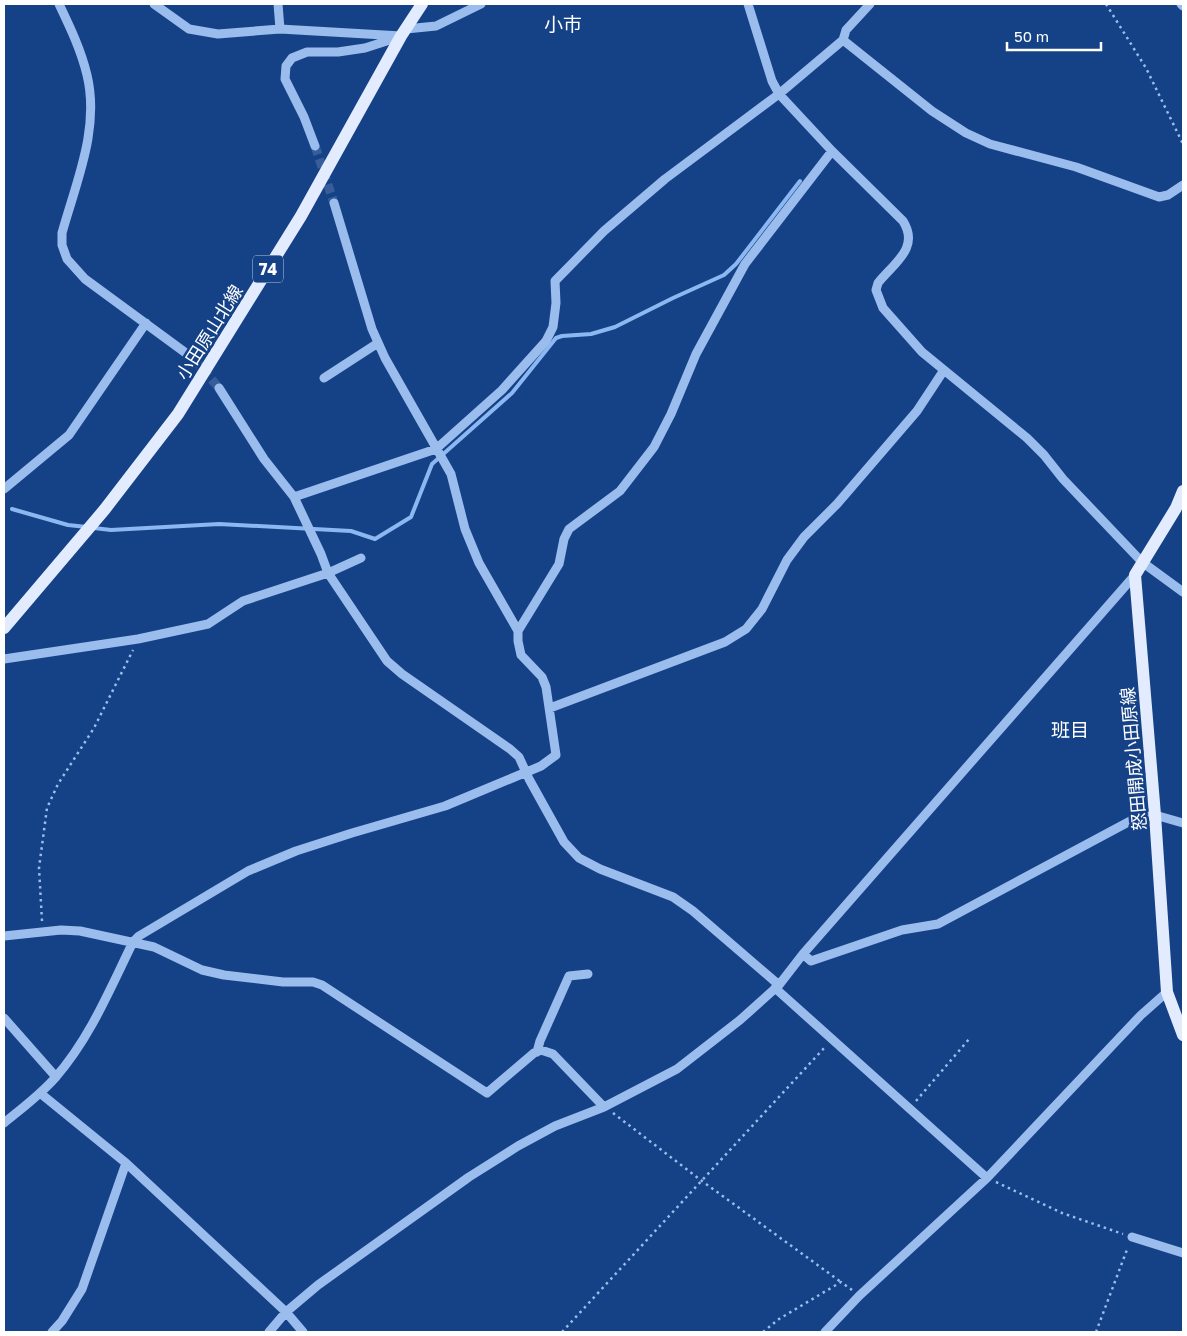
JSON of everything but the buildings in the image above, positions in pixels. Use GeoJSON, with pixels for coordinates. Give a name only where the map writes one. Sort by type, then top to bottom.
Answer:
{"type":"FeatureCollection","features":[{"type":"Feature","properties":{"kind":"main road","name":"小田原山北線"},"geometry":{"type":"LineString","coordinates":[[4,628],[94,522],[178,414],[302,216],[403,33],[422,4]]}},
{"type":"Feature","properties":{"kind":"main road"},"geometry":{"type":"LineString","coordinates":[[1135,575],[1176,508],[1183,491]]}},
{"type":"Feature","properties":{"kind":"main road","name":"怒田開成小田原線"},"geometry":{"type":"LineString","coordinates":[[1135,575],[1168,992],[1183,1035]]}},
{"type":"Feature","properties":{"kind":"street"},"geometry":{"type":"LineString","coordinates":[[60,4],[79,49],[88,77],[91,116],[86,151],[62,233],[62,245],[67,259],[85,279],[194,359]]}},
{"type":"Feature","properties":{"kind":"street"},"geometry":{"type":"LineString","coordinates":[[154,4],[189,29],[218,34],[280,29],[403,33]]}},
{"type":"Feature","properties":{"kind":"street"},"geometry":{"type":"LineString","coordinates":[[278,4],[280,29]]}},
{"type":"Feature","properties":{"kind":"street"},"geometry":{"type":"LineString","coordinates":[[315,146],[304,117],[285,79],[286,66],[292,58],[307,52],[338,52],[365,48],[403,33],[436,26],[481,4]]}},
{"type":"Feature","properties":{"kind":"street"},"geometry":{"type":"LineString","coordinates":[[748,4],[772,81],[779,94],[908,228],[910,239],[908,248],[878,283],[876,290],[882,308],[922,352],[1027,438],[1142,562],[1183,592]]}},
{"type":"Feature","properties":{"kind":"street"},"geometry":{"type":"LineString","coordinates":[[294,497],[436,449],[502,390],[546,341],[553,327],[556,303],[555,281],[604,231],[665,178],[779,94],[843,40],[846,30],[870,4]]}},
{"type":"Feature","properties":{"kind":"street"},"geometry":{"type":"LineString","coordinates":[[843,40],[932,111],[966,133],[990,144],[1076,167],[1159,197],[1168,195],[1183,185]]}},
{"type":"Feature","properties":{"kind":"street"},"geometry":{"type":"LineString","coordinates":[[518,631],[559,564],[564,539],[569,529],[620,491],[654,447],[671,414],[696,354],[745,264],[832,151]]}},
{"type":"Feature","properties":{"kind":"street"},"geometry":{"type":"LineString","coordinates":[[4,1123],[56,1077],[85,1038],[133,942],[186,907],[248,870],[324,842],[445,806],[540,766],[556,755],[550,708],[542,677],[520,655],[518,631],[479,563],[465,529],[451,474],[378,343],[372,329],[334,203]]}},
{"type":"Feature","properties":{"kind":"street"},"geometry":{"type":"LineString","coordinates":[[4,489],[68,435],[146,323]]}},
{"type":"Feature","properties":{"kind":"street"},"geometry":{"type":"LineString","coordinates":[[324,378],[378,343]]}},
{"type":"Feature","properties":{"kind":"street"},"geometry":{"type":"LineString","coordinates":[[550,708],[725,642],[746,629],[762,609],[787,560],[804,537],[837,504],[917,411],[944,370]]}},
{"type":"Feature","properties":{"kind":"street"},"geometry":{"type":"LineString","coordinates":[[219,388],[264,458],[294,497],[328,573],[387,661],[402,674],[510,748],[519,757],[564,842],[579,858],[600,869],[673,897],[693,911],[777,986],[832,1040],[987,1178]]}},
{"type":"Feature","properties":{"kind":"street"},"geometry":{"type":"LineString","coordinates":[[4,659],[138,640],[208,624],[243,601],[328,573],[361,558]]}},
{"type":"Feature","properties":{"kind":"street"},"geometry":{"type":"LineString","coordinates":[[269,1332],[286,1312],[333,1275],[469,1177],[555,1126],[604,1107],[677,1069],[740,1020],[777,986],[1135,575]]}},
{"type":"Feature","properties":{"kind":"street"},"geometry":{"type":"LineString","coordinates":[[803,954],[811,961],[902,930],[938,924],[1134,819],[1155,815],[1183,823]]}},
{"type":"Feature","properties":{"kind":"street"},"geometry":{"type":"LineString","coordinates":[[4,936],[61,930],[80,931],[154,947],[202,970],[216,974],[283,982],[312,982],[322,985],[488,1093],[541,1050],[553,1054],[604,1107]]}},
{"type":"Feature","properties":{"kind":"street"},"geometry":{"type":"LineString","coordinates":[[537,1052],[540,1041],[569,976],[588,974]]}},
{"type":"Feature","properties":{"kind":"street"},"geometry":{"type":"LineString","coordinates":[[825,1332],[860,1296],[987,1178],[1141,1015],[1168,992]]}},
{"type":"Feature","properties":{"kind":"street"},"geometry":{"type":"LineString","coordinates":[[4,1018],[56,1077]]}},
{"type":"Feature","properties":{"kind":"street"},"geometry":{"type":"LineString","coordinates":[[40,1093],[126,1163],[286,1312],[303,1332]]}},
{"type":"Feature","properties":{"kind":"street"},"geometry":{"type":"LineString","coordinates":[[52,1332],[62,1321],[82,1290],[126,1163]]}},
{"type":"Feature","properties":{"kind":"street"},"geometry":{"type":"LineString","coordinates":[[1132,1236],[1183,1253]]}},
{"type":"Feature","properties":{"kind":"path"},"geometry":{"type":"LineString","coordinates":[[1106,4],[1146,68],[1183,144]]}},
{"type":"Feature","properties":{"kind":"path"},"geometry":{"type":"LineString","coordinates":[[43,932],[38,868],[47,808],[58,784],[94,728],[138,640]]}},
{"type":"Feature","properties":{"kind":"path"},"geometry":{"type":"LineString","coordinates":[[909,1109],[970,1038]]}},
{"type":"Feature","properties":{"kind":"path"},"geometry":{"type":"LineString","coordinates":[[562,1332],[832,1040]]}},
{"type":"Feature","properties":{"kind":"path"},"geometry":{"type":"LineString","coordinates":[[604,1107],[860,1296]]}},
{"type":"Feature","properties":{"kind":"path"},"geometry":{"type":"LineString","coordinates":[[987,1178],[1062,1213],[1132,1236],[1096,1332]]}},
{"type":"Feature","properties":{"kind":"path"},"geometry":{"type":"LineString","coordinates":[[762,1332],[778,1319],[841,1282]]}},
{"type":"Feature","properties":{"kind":"waterway"},"geometry":{"type":"LineString","coordinates":[[94,528],[111,530],[219,524],[351,531],[375,539],[411,517],[432,464],[512,393],[556,338],[591,334],[615,327],[724,275],[736,264],[800,181]]}},
{"type":"Feature","properties":{"kind":"waterway"},"geometry":{"type":"LineString","coordinates":[[12,509],[68,525],[87,527]]}},
{"type":"Feature","properties":{"kind":"tunnel"},"geometry":{"type":"LineString","coordinates":[[315,146],[334,203]]}},
{"type":"Feature","properties":{"kind":"tunnel"},"geometry":{"type":"LineString","coordinates":[[194,359],[219,388]]}},
{"type":"Feature","properties":{"kind":"district","name":"小市"},"geometry":{"type":"Point","coordinates":[563,23]}},
{"type":"Feature","properties":{"kind":"district","name":"班目"},"geometry":{"type":"Point","coordinates":[1070,729]}}]}
